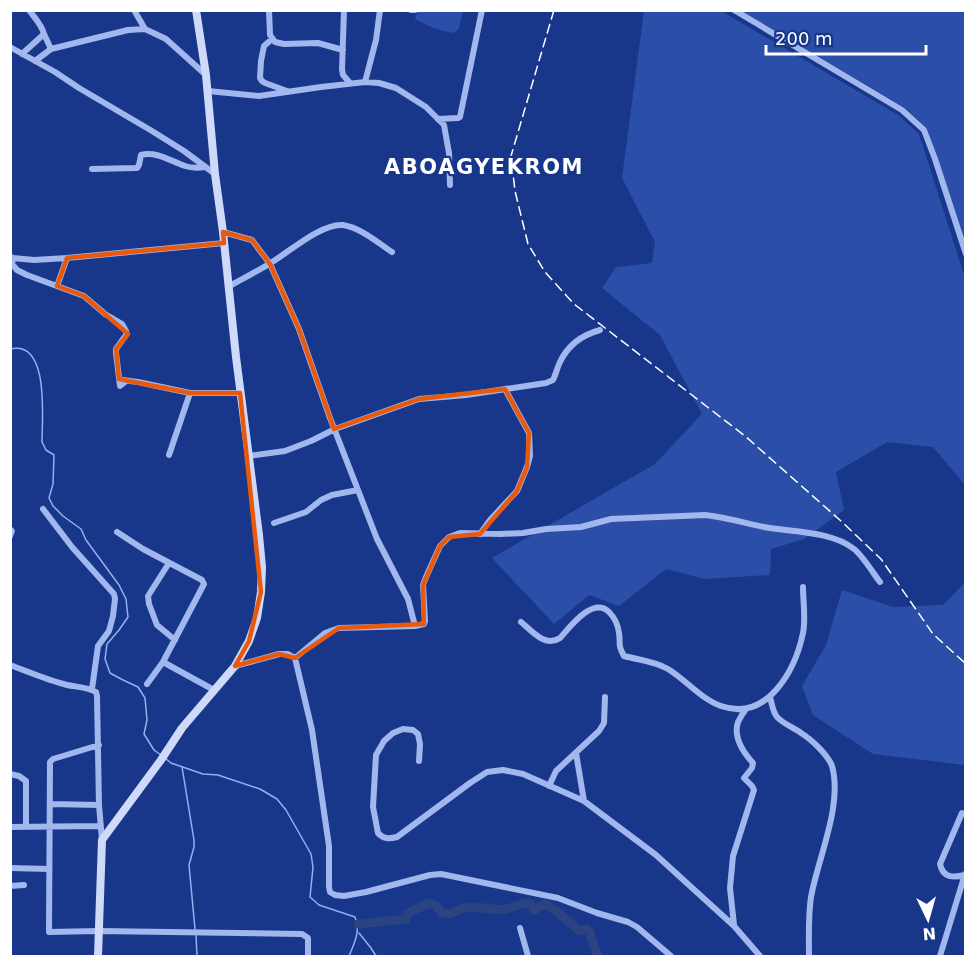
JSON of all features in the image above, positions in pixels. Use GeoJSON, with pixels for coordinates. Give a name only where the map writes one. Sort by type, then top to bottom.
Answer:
{"type":"FeatureCollection","features":[{"type":"Feature","properties":{"kind":"street"},"geometry":{"type":"LineString","coordinates":[[28,10],[43,31],[51,49]]}},
{"type":"Feature","properties":{"kind":"street"},"geometry":{"type":"LineString","coordinates":[[134,10],[146,29]]}},
{"type":"Feature","properties":{"kind":"street"},"geometry":{"type":"LineString","coordinates":[[102,840],[182,728],[235,666],[252,634],[261,592],[262,567],[259,535],[240,393],[208,91],[196,10]]}},
{"type":"Feature","properties":{"kind":"street"},"geometry":{"type":"LineString","coordinates":[[269,10],[270,35],[275,42],[318,43],[343,50]]}},
{"type":"Feature","properties":{"kind":"street"},"geometry":{"type":"LineString","coordinates":[[344,10],[343,75],[350,83]]}},
{"type":"Feature","properties":{"kind":"street"},"geometry":{"type":"LineString","coordinates":[[365,82],[376,40],[380,10]]}},
{"type":"Feature","properties":{"kind":"street"},"geometry":{"type":"LineString","coordinates":[[438,119],[460,117],[482,10]]}},
{"type":"Feature","properties":{"kind":"street"},"geometry":{"type":"LineString","coordinates":[[734,10],[902,110],[924,130],[966,254]]}},
{"type":"Feature","properties":{"kind":"street"},"geometry":{"type":"LineString","coordinates":[[35,61],[51,49],[128,30],[146,29],[166,39],[206,75]]}},
{"type":"Feature","properties":{"kind":"street"},"geometry":{"type":"LineString","coordinates":[[22,54],[44,34]]}},
{"type":"Feature","properties":{"kind":"street"},"geometry":{"type":"LineString","coordinates":[[272,39],[264,46],[260,78],[265,83],[290,92]]}},
{"type":"Feature","properties":{"kind":"street"},"geometry":{"type":"LineString","coordinates":[[10,47],[160,136],[216,174]]}},
{"type":"Feature","properties":{"kind":"street"},"geometry":{"type":"LineString","coordinates":[[208,91],[260,96],[365,82],[396,88],[426,107],[444,125],[449,153],[450,185]]}},
{"type":"Feature","properties":{"kind":"street"},"geometry":{"type":"LineString","coordinates":[[92,170],[137,168],[140,165],[141,154],[145,153],[191,167],[206,167]]}},
{"type":"Feature","properties":{"kind":"street"},"geometry":{"type":"LineString","coordinates":[[228,287],[270,264],[296,244],[333,225],[352,227],[392,252]]}},
{"type":"Feature","properties":{"kind":"street"},"geometry":{"type":"LineString","coordinates":[[224,232],[252,240],[270,264],[299,329],[377,539],[408,599],[415,626]]}},
{"type":"Feature","properties":{"kind":"street"},"geometry":{"type":"LineString","coordinates":[[224,243],[67,258],[34,260],[12,257],[12,264],[18,270],[38,280],[84,296],[105,314],[122,324],[126,335],[116,350],[121,385],[138,382],[190,393],[240,393]]}},
{"type":"Feature","properties":{"kind":"street"},"geometry":{"type":"LineString","coordinates":[[57,286],[67,258]]}},
{"type":"Feature","properties":{"kind":"street"},"geometry":{"type":"LineString","coordinates":[[248,456],[285,451],[335,429],[419,399],[466,395],[546,383],[553,380],[561,359],[578,340],[589,333],[600,330]]}},
{"type":"Feature","properties":{"kind":"street"},"geometry":{"type":"LineString","coordinates":[[480,534],[517,491],[530,456],[529,433],[505,389]]}},
{"type":"Feature","properties":{"kind":"street"},"geometry":{"type":"LineString","coordinates":[[170,455],[190,393]]}},
{"type":"Feature","properties":{"kind":"street"},"geometry":{"type":"LineString","coordinates":[[274,523],[306,512],[321,500],[332,495],[358,490]]}},
{"type":"Feature","properties":{"kind":"street"},"geometry":{"type":"LineString","coordinates":[[43,508],[72,547],[114,594],[109,631],[98,646],[92,689]]}},
{"type":"Feature","properties":{"kind":"street"},"geometry":{"type":"LineString","coordinates":[[295,658],[326,633],[339,628],[421,626],[424,624],[423,585],[426,577],[440,546],[449,537],[460,533],[523,533],[581,527],[611,519],[718,516],[764,527],[835,539],[854,549],[880,582]]}},
{"type":"Feature","properties":{"kind":"street"},"geometry":{"type":"LineString","coordinates":[[10,529],[12,531],[10,536]]}},
{"type":"Feature","properties":{"kind":"street"},"geometry":{"type":"LineString","coordinates":[[117,532],[143,549],[202,580],[204,584],[163,662],[147,684]]}},
{"type":"Feature","properties":{"kind":"street"},"geometry":{"type":"LineString","coordinates":[[169,563],[148,596],[157,624],[175,640]]}},
{"type":"Feature","properties":{"kind":"street"},"geometry":{"type":"LineString","coordinates":[[521,622],[548,642],[554,641],[589,609],[598,607],[606,609],[615,618],[619,633],[619,647],[624,656],[649,661],[668,669],[707,699],[720,706],[746,709],[770,697],[778,689],[794,663],[803,632],[803,587]]}},
{"type":"Feature","properties":{"kind":"street"},"geometry":{"type":"LineString","coordinates":[[235,666],[279,654],[288,654],[295,658],[313,741],[329,846],[328,886],[334,895],[344,897],[430,874],[441,874],[558,897],[597,913],[628,922],[637,927],[671,957]]}},
{"type":"Feature","properties":{"kind":"street"},"geometry":{"type":"LineString","coordinates":[[163,662],[214,690]]}},
{"type":"Feature","properties":{"kind":"street"},"geometry":{"type":"LineString","coordinates":[[10,665],[43,678],[92,689],[96,692],[102,840],[98,957]]}},
{"type":"Feature","properties":{"kind":"street"},"geometry":{"type":"LineString","coordinates":[[549,786],[556,771],[599,731],[604,723],[605,697]]}},
{"type":"Feature","properties":{"kind":"street"},"geometry":{"type":"LineString","coordinates":[[770,697],[777,718],[804,734],[825,754],[831,765],[834,783],[834,803],[811,897],[808,925],[809,957]]}},
{"type":"Feature","properties":{"kind":"street"},"geometry":{"type":"LineString","coordinates":[[734,926],[730,888],[733,856],[754,790],[744,778],[753,763],[744,754],[737,733],[738,723],[746,709]]}},
{"type":"Feature","properties":{"kind":"street"},"geometry":{"type":"LineString","coordinates":[[419,760],[418,734],[413,730],[403,729],[393,733],[384,741],[376,755],[373,807],[378,833],[381,836],[389,839],[397,837],[487,772],[503,770],[523,774],[584,801],[656,855],[734,926],[760,957]]}},
{"type":"Feature","properties":{"kind":"street"},"geometry":{"type":"LineString","coordinates":[[99,745],[51,760],[50,932],[302,934],[308,938],[308,957]]}},
{"type":"Feature","properties":{"kind":"street"},"geometry":{"type":"LineString","coordinates":[[576,753],[584,801]]}},
{"type":"Feature","properties":{"kind":"street"},"geometry":{"type":"LineString","coordinates":[[10,774],[26,781],[26,827]]}},
{"type":"Feature","properties":{"kind":"street"},"geometry":{"type":"LineString","coordinates":[[50,804],[99,805]]}},
{"type":"Feature","properties":{"kind":"street"},"geometry":{"type":"LineString","coordinates":[[962,813],[940,864],[947,876],[956,877],[965,874]]}},
{"type":"Feature","properties":{"kind":"street"},"geometry":{"type":"LineString","coordinates":[[10,827],[100,826]]}},
{"type":"Feature","properties":{"kind":"street"},"geometry":{"type":"LineString","coordinates":[[10,868],[49,869]]}},
{"type":"Feature","properties":{"kind":"street"},"geometry":{"type":"LineString","coordinates":[[940,957],[965,874]]}},
{"type":"Feature","properties":{"kind":"street"},"geometry":{"type":"LineString","coordinates":[[10,886],[24,885]]}},
{"type":"Feature","properties":{"kind":"street"},"geometry":{"type":"LineString","coordinates":[[520,928],[528,957]]}},
{"type":"Feature","properties":{"kind":"highlighted area"},"geometry":{"type":"Polygon","coordinates":[[[223,232],[252,240],[270,264],[299,329],[334,429],[419,399],[505,389],[529,433],[527,467],[517,491],[480,534],[449,537],[440,546],[423,585],[424,624],[339,628],[295,658],[279,654],[235,666],[249,641],[261,592],[240,393],[190,393],[119,379],[116,349],[128,334],[84,296],[57,286],[67,258],[224,243],[223,232]]]}},
{"type":"Feature","properties":{"kind":"shaded area"},"geometry":{"type":"Polygon","coordinates":[[[418,10],[463,11],[459,28],[454,33],[434,28],[415,19],[418,10]]]}},
{"type":"Feature","properties":{"kind":"shaded area"},"geometry":{"type":"Polygon","coordinates":[[[644,11],[721,11],[898,115],[919,134],[965,278],[965,485],[933,447],[887,442],[836,472],[844,510],[804,539],[771,549],[770,575],[705,579],[666,569],[619,606],[589,595],[554,624],[492,558],[655,464],[702,414],[660,335],[602,288],[616,267],[652,263],[655,242],[622,178],[644,11]]]}},
{"type":"Feature","properties":{"kind":"shaded area"},"geometry":{"type":"Polygon","coordinates":[[[741,11],[965,11],[965,246],[927,128],[904,107],[741,11]]]}},
{"type":"Feature","properties":{"kind":"shaded area"},"geometry":{"type":"Polygon","coordinates":[[[965,582],[965,765],[873,754],[813,715],[802,686],[826,645],[842,590],[893,607],[943,605],[965,582]]]}},
{"type":"Feature","properties":{"kind":"waterway"},"geometry":{"type":"LineString","coordinates":[[10,349],[23,349],[32,356],[38,368],[42,400],[42,442],[46,450],[54,455],[53,484],[49,498],[63,516],[81,529],[126,599],[128,617],[107,644],[105,659],[110,673],[138,687],[145,698],[147,720],[144,734],[154,750],[161,755]]}},
{"type":"Feature","properties":{"kind":"waterway"},"geometry":{"type":"LineString","coordinates":[[165,758],[171,763],[203,774],[218,775],[260,789],[277,799],[286,810],[311,854],[313,867],[310,897],[319,905],[355,917],[357,932],[349,956]]}},
{"type":"Feature","properties":{"kind":"waterway"},"geometry":{"type":"LineString","coordinates":[[182,767],[194,840],[189,865],[195,929]]}},
{"type":"Feature","properties":{"kind":"waterway"},"geometry":{"type":"LineString","coordinates":[[358,924],[406,919],[408,913],[429,903],[435,905],[442,913],[450,914],[460,909],[473,907],[503,910],[526,903],[534,910],[545,904],[580,931],[587,929],[598,956]]}},
{"type":"Feature","properties":{"kind":"waterway"},"geometry":{"type":"LineString","coordinates":[[359,933],[376,956]]}},
{"type":"Feature","properties":{"kind":"waterway"},"geometry":{"type":"LineString","coordinates":[[196,935],[197,956]]}},
{"type":"Feature","properties":{"kind":"railway"},"geometry":{"type":"LineString","coordinates":[[554,10],[511,156],[515,191],[528,244],[545,272],[574,304],[745,436],[841,521],[881,559],[933,634],[966,664]]}},
{"type":"Feature","properties":{"kind":"district","name":"ABOAGYEKROM"},"geometry":{"type":"Point","coordinates":[484,167]}}]}
